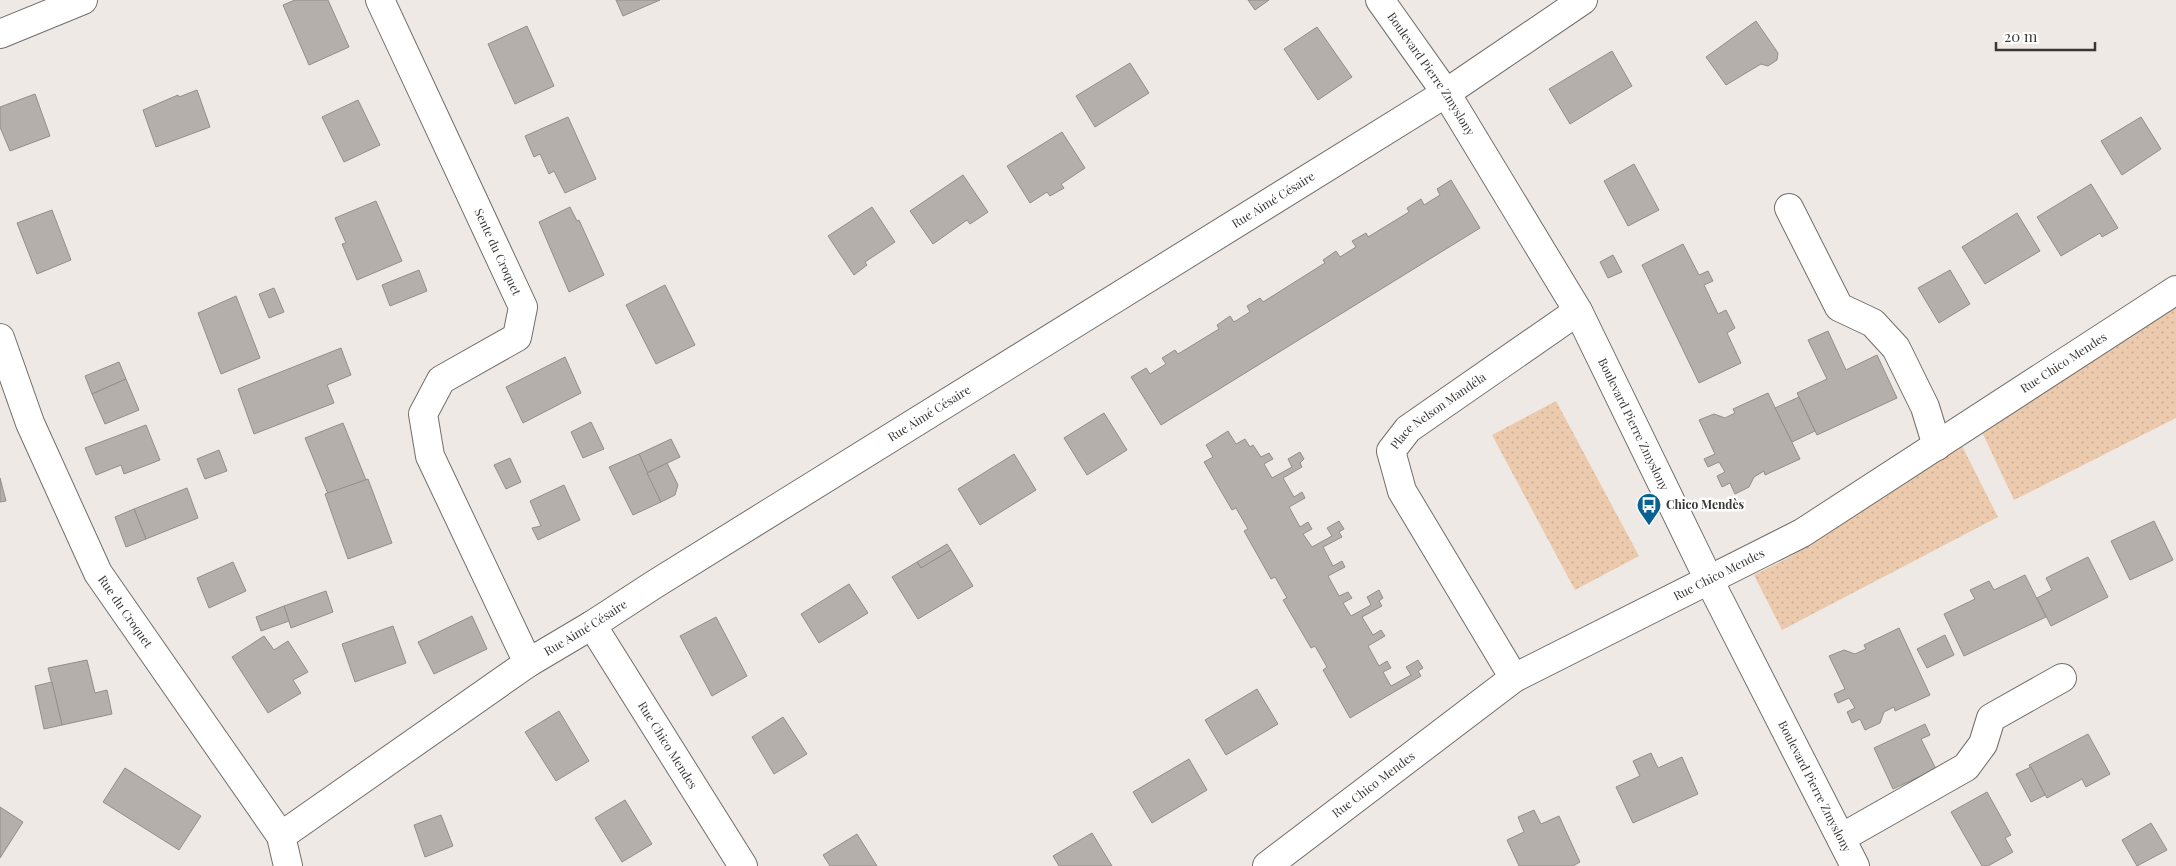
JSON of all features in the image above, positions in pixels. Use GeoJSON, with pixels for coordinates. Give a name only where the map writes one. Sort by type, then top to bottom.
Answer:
{"type":"FeatureCollection","features":[{"type":"Feature","properties":{"kind":"street","name":"Sente du Croquet"},"geometry":{"type":"LineString","coordinates":[[380,0],[524,307],[516,336],[441,380],[423,414],[430,456],[528,663]]}},
{"type":"Feature","properties":{"kind":"street","name":"Boulevard Pierre Zmyslony"},"geometry":{"type":"LineString","coordinates":[[1380,0],[1446,93],[1578,311],[1709,580],[1855,866]]}},
{"type":"Feature","properties":{"kind":"street","name":"Rue Aimé Césaire"},"geometry":{"type":"LineString","coordinates":[[281,836],[528,663],[1446,93],[1583,0]]}},
{"type":"Feature","properties":{"kind":"street"},"geometry":{"type":"LineString","coordinates":[[0,34],[75,1]]}},
{"type":"Feature","properties":{"kind":"street"},"geometry":{"type":"LineString","coordinates":[[1788,208],[1839,307],[1872,323],[1896,348],[1925,407],[1937,446]]}},
{"type":"Feature","properties":{"kind":"street","name":"Rue Chico Mendes"},"geometry":{"type":"LineString","coordinates":[[1267,866],[1514,678],[1802,533],[2176,290]]}},
{"type":"Feature","properties":{"kind":"street","name":"Place Nelson Mandéla"},"geometry":{"type":"LineString","coordinates":[[1514,678],[1402,491],[1391,451],[1408,429],[1578,311]]}},
{"type":"Feature","properties":{"kind":"street","name":"Rue du Croquet"},"geometry":{"type":"LineString","coordinates":[[0,338],[30,423],[98,573],[281,836],[288,866]]}},
{"type":"Feature","properties":{"kind":"street","name":"Rue Chico Mendes"},"geometry":{"type":"LineString","coordinates":[[592,625],[743,866]]}},
{"type":"Feature","properties":{"kind":"street"},"geometry":{"type":"LineString","coordinates":[[1841,838],[1966,767],[1983,744],[1991,718],[2062,678]]}},
{"type":"Feature","properties":{"kind":"shaded area"},"geometry":{"type":"Polygon","coordinates":[[[2176,303],[2176,418],[2014,500],[1981,430],[2176,303]]]}},
{"type":"Feature","properties":{"kind":"shaded area"},"geometry":{"type":"Polygon","coordinates":[[[1556,401],[1639,556],[1575,590],[1492,435],[1556,401]]]}},
{"type":"Feature","properties":{"kind":"shaded area"},"geometry":{"type":"Polygon","coordinates":[[[1961,444],[1998,517],[1782,630],[1754,575],[1790,557],[1961,444]]]}},
{"type":"Feature","properties":{"kind":"building"},"geometry":{"type":"Polygon","coordinates":[[[295,0],[328,0],[349,47],[309,65],[283,5],[295,0]]]}},
{"type":"Feature","properties":{"kind":"building"},"geometry":{"type":"Polygon","coordinates":[[[616,0],[660,0],[623,16],[616,0]]]}},
{"type":"Feature","properties":{"kind":"building"},"geometry":{"type":"Polygon","coordinates":[[[1248,0],[1269,0],[1255,10],[1248,0]]]}},
{"type":"Feature","properties":{"kind":"building"},"geometry":{"type":"Polygon","coordinates":[[[1756,21],[1778,53],[1777,60],[1768,66],[1761,64],[1726,85],[1706,57],[1756,21]]]}},
{"type":"Feature","properties":{"kind":"building"},"geometry":{"type":"Polygon","coordinates":[[[527,26],[554,86],[515,104],[488,44],[527,26]]]}},
{"type":"Feature","properties":{"kind":"building"},"geometry":{"type":"Polygon","coordinates":[[[1317,27],[1352,77],[1318,100],[1284,49],[1317,27]]]}},
{"type":"Feature","properties":{"kind":"building"},"geometry":{"type":"Polygon","coordinates":[[[1612,51],[1632,86],[1570,124],[1549,89],[1612,51]]]}},
{"type":"Feature","properties":{"kind":"building"},"geometry":{"type":"Polygon","coordinates":[[[1130,63],[1149,93],[1095,127],[1076,96],[1130,63]]]}},
{"type":"Feature","properties":{"kind":"building"},"geometry":{"type":"Polygon","coordinates":[[[197,90],[210,127],[156,147],[143,110],[178,95],[179,97],[197,90]]]}},
{"type":"Feature","properties":{"kind":"building"},"geometry":{"type":"Polygon","coordinates":[[[35,94],[50,136],[10,151],[0,127],[0,107],[35,94]]]}},
{"type":"Feature","properties":{"kind":"building"},"geometry":{"type":"Polygon","coordinates":[[[358,100],[380,145],[344,162],[322,117],[358,100]]]}},
{"type":"Feature","properties":{"kind":"building"},"geometry":{"type":"Polygon","coordinates":[[[568,117],[596,179],[565,193],[554,171],[549,174],[540,154],[534,157],[525,136],[568,117]]]}},
{"type":"Feature","properties":{"kind":"building"},"geometry":{"type":"Polygon","coordinates":[[[2141,117],[2161,149],[2122,175],[2101,141],[2141,117]]]}},
{"type":"Feature","properties":{"kind":"building"},"geometry":{"type":"Polygon","coordinates":[[[1062,132],[1085,168],[1061,184],[1064,188],[1050,196],[1047,192],[1030,203],[1007,166],[1062,132]]]}},
{"type":"Feature","properties":{"kind":"building"},"geometry":{"type":"Polygon","coordinates":[[[1634,164],[1659,210],[1628,226],[1604,181],[1634,164]]]}},
{"type":"Feature","properties":{"kind":"building"},"geometry":{"type":"Polygon","coordinates":[[[963,175],[988,212],[970,224],[967,220],[933,244],[910,211],[963,175]]]}},
{"type":"Feature","properties":{"kind":"building"},"geometry":{"type":"Polygon","coordinates":[[[1451,180],[1480,228],[1161,425],[1131,377],[1146,368],[1150,374],[1166,364],[1162,358],[1175,350],[1178,354],[1219,329],[1217,325],[1230,316],[1234,322],[1250,312],[1247,306],[1260,298],[1263,302],[1325,263],[1323,260],[1336,251],[1340,257],[1356,247],[1352,241],[1366,233],[1368,237],[1409,212],[1407,208],[1421,199],[1424,205],[1440,195],[1437,189],[1451,180]]]}},
{"type":"Feature","properties":{"kind":"building"},"geometry":{"type":"Polygon","coordinates":[[[2091,184],[2118,228],[2102,237],[2100,233],[2061,256],[2037,217],[2091,184]]]}},
{"type":"Feature","properties":{"kind":"building"},"geometry":{"type":"Polygon","coordinates":[[[376,201],[402,261],[357,280],[342,244],[346,243],[335,218],[376,201]]]}},
{"type":"Feature","properties":{"kind":"building"},"geometry":{"type":"Polygon","coordinates":[[[570,207],[577,221],[579,220],[604,275],[569,292],[539,222],[570,207]]]}},
{"type":"Feature","properties":{"kind":"building"},"geometry":{"type":"Polygon","coordinates":[[[872,207],[895,242],[865,262],[867,265],[854,275],[828,236],[872,207]]]}},
{"type":"Feature","properties":{"kind":"building"},"geometry":{"type":"Polygon","coordinates":[[[52,210],[71,260],[37,274],[17,223],[52,210]]]}},
{"type":"Feature","properties":{"kind":"building"},"geometry":{"type":"Polygon","coordinates":[[[2017,213],[2040,251],[1985,284],[1962,247],[2017,213]]]}},
{"type":"Feature","properties":{"kind":"building"},"geometry":{"type":"Polygon","coordinates":[[[1683,244],[1699,275],[1708,271],[1713,281],[1704,285],[1718,314],[1726,310],[1735,328],[1727,333],[1741,363],[1699,383],[1642,265],[1683,244]]]}},
{"type":"Feature","properties":{"kind":"building"},"geometry":{"type":"Polygon","coordinates":[[[1613,255],[1622,272],[1608,278],[1600,262],[1613,255]]]}},
{"type":"Feature","properties":{"kind":"building"},"geometry":{"type":"Polygon","coordinates":[[[419,270],[427,291],[390,306],[382,285],[419,270]]]}},
{"type":"Feature","properties":{"kind":"building"},"geometry":{"type":"Polygon","coordinates":[[[1950,270],[1970,304],[1939,323],[1918,288],[1950,270]]]}},
{"type":"Feature","properties":{"kind":"building"},"geometry":{"type":"Polygon","coordinates":[[[665,285],[695,345],[656,364],[626,305],[665,285]]]}},
{"type":"Feature","properties":{"kind":"building"},"geometry":{"type":"Polygon","coordinates":[[[274,288],[284,312],[269,318],[259,294],[274,288]]]}},
{"type":"Feature","properties":{"kind":"building"},"geometry":{"type":"Polygon","coordinates":[[[236,296],[260,358],[221,374],[198,313],[236,296]]]}},
{"type":"Feature","properties":{"kind":"building"},"geometry":{"type":"Polygon","coordinates":[[[1828,331],[1846,370],[1877,355],[1897,398],[1817,435],[1797,393],[1827,379],[1808,340],[1828,331]]]}},
{"type":"Feature","properties":{"kind":"building"},"geometry":{"type":"Polygon","coordinates":[[[341,348],[351,375],[327,385],[334,403],[254,434],[238,389],[341,348]]]}},
{"type":"Feature","properties":{"kind":"building"},"geometry":{"type":"Polygon","coordinates":[[[565,357],[581,393],[523,423],[506,387],[565,357]]]}},
{"type":"Feature","properties":{"kind":"building"},"geometry":{"type":"Polygon","coordinates":[[[119,362],[126,379],[92,394],[85,376],[119,362]]]}},
{"type":"Feature","properties":{"kind":"building"},"geometry":{"type":"Polygon","coordinates":[[[126,379],[139,410],[105,424],[92,394],[126,379]]]}},
{"type":"Feature","properties":{"kind":"building"},"geometry":{"type":"Polygon","coordinates":[[[1768,393],[1800,459],[1765,475],[1764,471],[1754,477],[1749,487],[1735,494],[1730,483],[1722,487],[1717,476],[1725,472],[1719,462],[1708,467],[1704,459],[1715,454],[1699,420],[1714,414],[1725,418],[1735,413],[1733,409],[1768,393]]]}},
{"type":"Feature","properties":{"kind":"building"},"geometry":{"type":"Polygon","coordinates":[[[1799,397],[1815,431],[1792,442],[1775,408],[1799,397]]]}},
{"type":"Feature","properties":{"kind":"building"},"geometry":{"type":"Polygon","coordinates":[[[1104,413],[1127,450],[1087,475],[1064,438],[1104,413]]]}},
{"type":"Feature","properties":{"kind":"building"},"geometry":{"type":"Polygon","coordinates":[[[591,422],[604,449],[583,458],[571,432],[591,422]]]}},
{"type":"Feature","properties":{"kind":"building"},"geometry":{"type":"Polygon","coordinates":[[[343,423],[366,480],[328,494],[305,438],[343,423]]]}},
{"type":"Feature","properties":{"kind":"building"},"geometry":{"type":"Polygon","coordinates":[[[146,425],[160,460],[124,474],[121,465],[96,475],[85,448],[146,425]]]}},
{"type":"Feature","properties":{"kind":"building"},"geometry":{"type":"Polygon","coordinates":[[[1228,431],[1236,444],[1245,439],[1250,447],[1253,445],[1261,457],[1269,453],[1273,459],[1264,464],[1272,478],[1292,467],[1288,459],[1300,452],[1304,459],[1300,463],[1302,467],[1283,478],[1294,497],[1302,492],[1305,498],[1289,507],[1300,527],[1308,522],[1312,529],[1303,534],[1312,547],[1332,536],[1327,528],[1339,521],[1344,529],[1339,532],[1342,537],[1323,547],[1333,566],[1342,561],[1345,567],[1328,576],[1339,596],[1348,592],[1352,598],[1343,603],[1351,616],[1371,605],[1367,597],[1379,590],[1383,598],[1379,601],[1382,606],[1362,617],[1373,635],[1381,630],[1385,636],[1368,646],[1379,666],[1387,661],[1391,668],[1383,672],[1391,686],[1411,675],[1406,667],[1418,660],[1423,668],[1418,671],[1421,676],[1350,718],[1323,670],[1327,667],[1315,646],[1311,648],[1283,600],[1287,598],[1275,577],[1271,579],[1244,531],[1248,529],[1236,508],[1232,510],[1204,462],[1213,457],[1206,445],[1228,431]]]}},
{"type":"Feature","properties":{"kind":"building"},"geometry":{"type":"Polygon","coordinates":[[[671,439],[680,457],[647,473],[639,454],[671,439]]]}},
{"type":"Feature","properties":{"kind":"building"},"geometry":{"type":"Polygon","coordinates":[[[219,450],[227,471],[205,479],[197,459],[219,450]]]}},
{"type":"Feature","properties":{"kind":"building"},"geometry":{"type":"Polygon","coordinates":[[[639,454],[661,502],[633,515],[609,467],[639,454]]]}},
{"type":"Feature","properties":{"kind":"building"},"geometry":{"type":"Polygon","coordinates":[[[1014,454],[1036,490],[980,525],[958,489],[1014,454]]]}},
{"type":"Feature","properties":{"kind":"building"},"geometry":{"type":"Polygon","coordinates":[[[510,458],[521,482],[506,489],[494,465],[510,458]]]}},
{"type":"Feature","properties":{"kind":"building"},"geometry":{"type":"Polygon","coordinates":[[[667,463],[678,485],[675,495],[661,502],[647,473],[667,463]]]}},
{"type":"Feature","properties":{"kind":"building"},"geometry":{"type":"Polygon","coordinates":[[[0,478],[6,501],[0,502],[0,478]]]}},
{"type":"Feature","properties":{"kind":"building"},"geometry":{"type":"Polygon","coordinates":[[[368,479],[392,543],[348,559],[325,494],[368,479]]]}},
{"type":"Feature","properties":{"kind":"building"},"geometry":{"type":"Polygon","coordinates":[[[564,485],[580,520],[538,540],[532,528],[541,526],[530,501],[564,485]]]}},
{"type":"Feature","properties":{"kind":"building"},"geometry":{"type":"Polygon","coordinates":[[[187,488],[198,518],[146,539],[134,509],[187,488]]]}},
{"type":"Feature","properties":{"kind":"building"},"geometry":{"type":"Polygon","coordinates":[[[134,509],[146,539],[126,547],[115,517],[134,509]]]}},
{"type":"Feature","properties":{"kind":"building"},"geometry":{"type":"Polygon","coordinates":[[[2154,521],[2173,560],[2130,580],[2111,541],[2154,521]]]}},
{"type":"Feature","properties":{"kind":"building"},"geometry":{"type":"Polygon","coordinates":[[[947,544],[951,550],[921,568],[917,562],[947,544]]]}},
{"type":"Feature","properties":{"kind":"building"},"geometry":{"type":"Polygon","coordinates":[[[951,550],[973,586],[918,619],[892,577],[917,562],[921,568],[951,550]]]}},
{"type":"Feature","properties":{"kind":"building"},"geometry":{"type":"Polygon","coordinates":[[[2088,557],[2108,597],[2051,626],[2037,598],[2052,590],[2046,578],[2088,557]]]}},
{"type":"Feature","properties":{"kind":"building"},"geometry":{"type":"Polygon","coordinates":[[[233,562],[246,591],[209,608],[197,578],[233,562]]]}},
{"type":"Feature","properties":{"kind":"building"},"geometry":{"type":"Polygon","coordinates":[[[2025,575],[2046,617],[1964,656],[1944,614],[1975,599],[1970,590],[1989,581],[1994,590],[2025,575]]]}},
{"type":"Feature","properties":{"kind":"building"},"geometry":{"type":"Polygon","coordinates":[[[849,584],[868,613],[819,643],[801,614],[849,584]]]}},
{"type":"Feature","properties":{"kind":"building"},"geometry":{"type":"Polygon","coordinates":[[[326,591],[333,612],[291,628],[284,606],[326,591]]]}},
{"type":"Feature","properties":{"kind":"building"},"geometry":{"type":"Polygon","coordinates":[[[284,606],[289,621],[261,631],[256,617],[284,606]]]}},
{"type":"Feature","properties":{"kind":"building"},"geometry":{"type":"Polygon","coordinates":[[[472,616],[487,649],[434,674],[418,642],[472,616]]]}},
{"type":"Feature","properties":{"kind":"building"},"geometry":{"type":"Polygon","coordinates":[[[716,617],[747,676],[712,696],[680,636],[716,617]]]}},
{"type":"Feature","properties":{"kind":"building"},"geometry":{"type":"Polygon","coordinates":[[[393,626],[406,663],[355,682],[342,644],[393,626]]]}},
{"type":"Feature","properties":{"kind":"building"},"geometry":{"type":"Polygon","coordinates":[[[1899,628],[1930,695],[1895,711],[1894,707],[1884,712],[1880,723],[1865,730],[1860,719],[1852,723],[1847,712],[1855,708],[1849,698],[1838,703],[1834,694],[1845,689],[1829,656],[1844,650],[1855,654],[1866,649],[1864,645],[1899,628]]]}},
{"type":"Feature","properties":{"kind":"building"},"geometry":{"type":"Polygon","coordinates":[[[1945,635],[1954,655],[1927,668],[1917,649],[1945,635]]]}},
{"type":"Feature","properties":{"kind":"building"},"geometry":{"type":"Polygon","coordinates":[[[264,636],[274,650],[288,641],[308,672],[293,680],[301,693],[268,713],[232,657],[264,636]]]}},
{"type":"Feature","properties":{"kind":"building"},"geometry":{"type":"Polygon","coordinates":[[[87,660],[95,693],[107,690],[112,714],[62,725],[48,668],[87,660]]]}},
{"type":"Feature","properties":{"kind":"building"},"geometry":{"type":"Polygon","coordinates":[[[52,682],[62,725],[44,729],[35,686],[52,682]]]}},
{"type":"Feature","properties":{"kind":"building"},"geometry":{"type":"Polygon","coordinates":[[[1257,689],[1278,724],[1226,755],[1205,720],[1257,689]]]}},
{"type":"Feature","properties":{"kind":"building"},"geometry":{"type":"Polygon","coordinates":[[[559,711],[589,761],[556,781],[525,732],[559,711]]]}},
{"type":"Feature","properties":{"kind":"building"},"geometry":{"type":"Polygon","coordinates":[[[783,717],[807,754],[774,774],[752,737],[783,717]]]}},
{"type":"Feature","properties":{"kind":"building"},"geometry":{"type":"Polygon","coordinates":[[[1925,724],[1930,735],[1921,739],[1936,769],[1893,789],[1874,748],[1925,724]]]}},
{"type":"Feature","properties":{"kind":"building"},"geometry":{"type":"Polygon","coordinates":[[[2088,734],[2110,774],[2086,787],[2082,779],[2047,798],[2029,765],[2088,734]]]}},
{"type":"Feature","properties":{"kind":"building"},"geometry":{"type":"Polygon","coordinates":[[[1651,753],[1658,768],[1682,757],[1698,794],[1633,823],[1616,787],[1640,776],[1633,761],[1651,753]]]}},
{"type":"Feature","properties":{"kind":"building"},"geometry":{"type":"Polygon","coordinates":[[[1189,759],[1207,790],[1152,823],[1133,792],[1189,759]]]}},
{"type":"Feature","properties":{"kind":"building"},"geometry":{"type":"Polygon","coordinates":[[[2031,767],[2045,795],[2031,802],[2016,774],[2031,767]]]}},
{"type":"Feature","properties":{"kind":"building"},"geometry":{"type":"Polygon","coordinates":[[[125,768],[201,816],[179,850],[103,802],[125,768]]]}},
{"type":"Feature","properties":{"kind":"building"},"geometry":{"type":"Polygon","coordinates":[[[1987,792],[2011,835],[2005,838],[2013,852],[1988,866],[1982,866],[1951,812],[1987,792]]]}},
{"type":"Feature","properties":{"kind":"building"},"geometry":{"type":"Polygon","coordinates":[[[625,800],[652,844],[622,862],[595,818],[625,800]]]}},
{"type":"Feature","properties":{"kind":"building"},"geometry":{"type":"Polygon","coordinates":[[[0,807],[23,822],[0,858],[0,807]]]}},
{"type":"Feature","properties":{"kind":"building"},"geometry":{"type":"Polygon","coordinates":[[[1534,810],[1541,824],[1559,816],[1580,862],[1573,866],[1519,866],[1507,840],[1524,832],[1518,817],[1534,810]]]}},
{"type":"Feature","properties":{"kind":"building"},"geometry":{"type":"Polygon","coordinates":[[[441,815],[453,846],[425,857],[414,825],[441,815]]]}},
{"type":"Feature","properties":{"kind":"building"},"geometry":{"type":"Polygon","coordinates":[[[2151,823],[2167,850],[2137,866],[2122,840],[2151,823]]]}},
{"type":"Feature","properties":{"kind":"building"},"geometry":{"type":"Polygon","coordinates":[[[1092,833],[1112,866],[1059,866],[1053,856],[1092,833]]]}},
{"type":"Feature","properties":{"kind":"building"},"geometry":{"type":"Polygon","coordinates":[[[857,834],[877,866],[830,866],[823,855],[857,834]]]}},
{"type":"Feature","properties":{"kind":"place","name":"Chico Mendès"},"geometry":{"type":"Point","coordinates":[1649,526]}}]}
